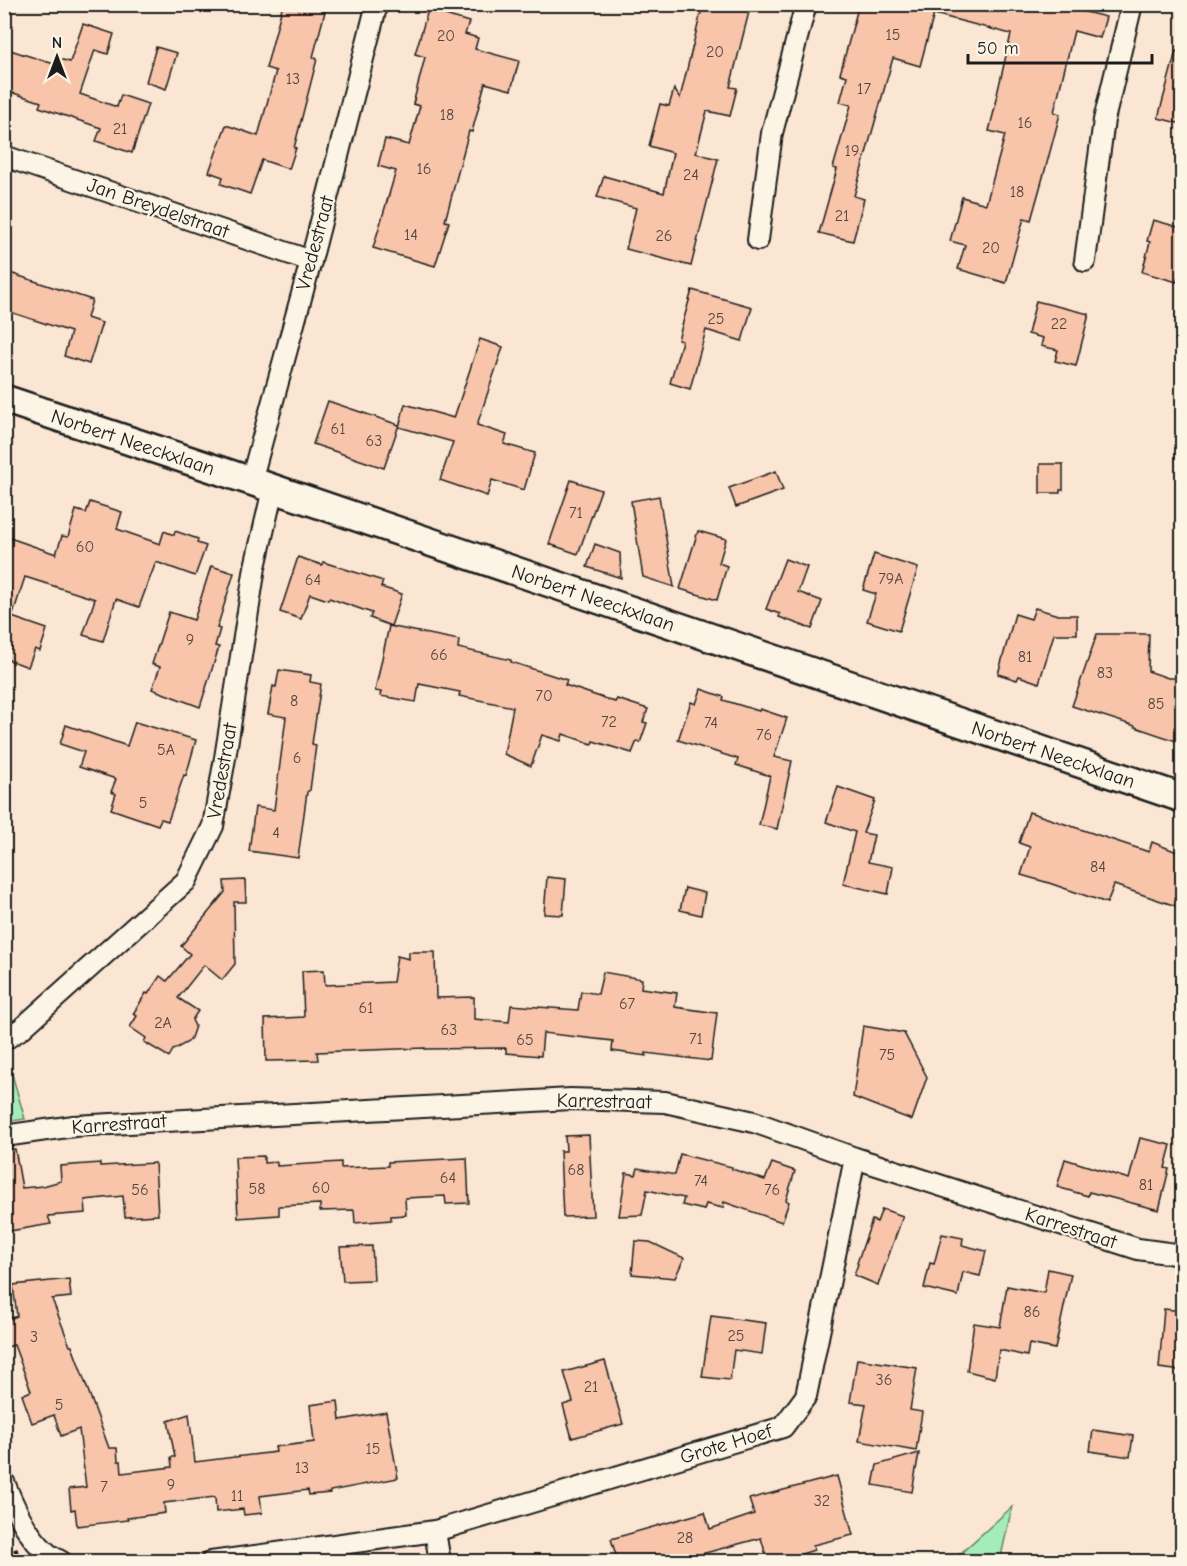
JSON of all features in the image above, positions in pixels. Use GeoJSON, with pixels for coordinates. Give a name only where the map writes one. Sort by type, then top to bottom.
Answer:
{"type":"FeatureCollection","features":[{"type":"Feature","properties":{"kind":"main road","name":"Norbert Neeckxlaan"},"geometry":{"type":"LineString","coordinates":[[4,399],[1182,798]]}},
{"type":"Feature","properties":{"kind":"street","name":"Vredestraat"},"geometry":{"type":"LineString","coordinates":[[4,1040],[21,1029],[186,880],[213,826],[255,567],[262,485],[311,261],[376,4]]}},
{"type":"Feature","properties":{"kind":"street"},"geometry":{"type":"LineString","coordinates":[[758,240],[772,133],[806,4]]}},
{"type":"Feature","properties":{"kind":"street"},"geometry":{"type":"LineString","coordinates":[[1085,261],[1104,120],[1132,4]]}},
{"type":"Feature","properties":{"kind":"street","name":"Jan Breydelstraat"},"geometry":{"type":"LineString","coordinates":[[4,156],[311,261]]}},
{"type":"Feature","properties":{"kind":"street","name":"Karrestraat"},"geometry":{"type":"LineString","coordinates":[[4,1136],[74,1126],[571,1099],[665,1102],[754,1122],[855,1158],[1138,1250],[1182,1255]]}},
{"type":"Feature","properties":{"kind":"street","name":"Grote Hoef"},"geometry":{"type":"LineString","coordinates":[[211,1562],[435,1531],[783,1427],[806,1396],[855,1158]]}},
{"type":"Feature","properties":{"kind":"street"},"geometry":{"type":"LineString","coordinates":[[4,1482],[11,1500],[32,1536],[46,1553],[62,1562]]}},
{"type":"Feature","properties":{"kind":"street"},"geometry":{"type":"LineString","coordinates":[[435,1531],[440,1562]]}},
{"type":"Feature","properties":{"kind":"green space"},"geometry":{"type":"Polygon","coordinates":[[[4,1051],[25,1119],[5,1122],[4,1051]]]}},
{"type":"Feature","properties":{"kind":"green space"},"geometry":{"type":"Polygon","coordinates":[[[1012,1507],[1000,1561],[951,1561],[953,1560],[1012,1507]]]}},
{"type":"Feature","properties":{"kind":"building"},"geometry":{"type":"Polygon","coordinates":[[[283,4],[327,4],[313,57],[317,59],[289,169],[262,160],[250,194],[221,184],[223,177],[209,172],[226,125],[258,136],[276,71],[266,68],[283,4]]]}},
{"type":"Feature","properties":{"kind":"building"},"geometry":{"type":"Polygon","coordinates":[[[703,4],[751,4],[730,87],[737,88],[730,116],[707,111],[696,153],[718,159],[691,266],[626,249],[636,208],[597,197],[604,176],[664,193],[673,153],[649,146],[660,104],[669,106],[674,89],[680,98],[703,4]]]}},
{"type":"Feature","properties":{"kind":"building"},"geometry":{"type":"Polygon","coordinates":[[[859,4],[1070,4],[1069,8],[1106,17],[1100,38],[1074,31],[1054,112],[1060,114],[1047,163],[1031,220],[1024,218],[1006,283],[958,269],[965,245],[950,241],[962,197],[986,204],[1005,135],[989,131],[1011,34],[934,14],[920,66],[893,58],[854,196],[864,199],[853,241],[819,233],[837,169],[833,168],[851,105],[840,102],[847,76],[840,74],[859,4]]]}},
{"type":"Feature","properties":{"kind":"building"},"geometry":{"type":"Polygon","coordinates":[[[428,10],[469,22],[465,34],[478,38],[475,49],[519,61],[511,90],[485,83],[472,132],[469,131],[445,221],[449,222],[435,266],[373,248],[396,171],[378,166],[385,139],[409,145],[420,106],[413,104],[425,57],[415,54],[428,10]]]}},
{"type":"Feature","properties":{"kind":"building"},"geometry":{"type":"Polygon","coordinates":[[[83,24],[114,34],[108,54],[95,50],[80,94],[117,107],[121,95],[148,104],[132,153],[96,141],[101,128],[39,107],[41,102],[4,90],[4,48],[54,64],[56,58],[70,62],[83,24]]]}},
{"type":"Feature","properties":{"kind":"building"},"geometry":{"type":"Polygon","coordinates":[[[156,47],[177,53],[166,89],[146,82],[156,47]]]}},
{"type":"Feature","properties":{"kind":"building"},"geometry":{"type":"Polygon","coordinates":[[[1176,51],[1182,52],[1182,124],[1158,118],[1176,51]]]}},
{"type":"Feature","properties":{"kind":"building"},"geometry":{"type":"Polygon","coordinates":[[[1153,220],[1182,228],[1182,262],[1177,282],[1142,272],[1153,220]]]}},
{"type":"Feature","properties":{"kind":"building"},"geometry":{"type":"Polygon","coordinates":[[[4,271],[92,300],[87,318],[102,323],[89,364],[64,356],[71,332],[4,310],[4,271]]]}},
{"type":"Feature","properties":{"kind":"building"},"geometry":{"type":"Polygon","coordinates":[[[692,290],[752,307],[742,341],[706,330],[690,389],[670,383],[682,341],[678,340],[692,290]]]}},
{"type":"Feature","properties":{"kind":"building"},"geometry":{"type":"Polygon","coordinates":[[[1036,301],[1089,314],[1076,366],[1055,361],[1058,350],[1041,346],[1043,338],[1028,334],[1036,301]]]}},
{"type":"Feature","properties":{"kind":"building"},"geometry":{"type":"Polygon","coordinates":[[[480,339],[503,347],[477,425],[507,435],[504,444],[535,453],[524,490],[492,480],[487,496],[440,480],[453,442],[399,427],[405,404],[454,418],[480,339]]]}},
{"type":"Feature","properties":{"kind":"building"},"geometry":{"type":"Polygon","coordinates":[[[328,401],[399,425],[384,468],[313,444],[328,401]]]}},
{"type":"Feature","properties":{"kind":"building"},"geometry":{"type":"Polygon","coordinates":[[[1040,464],[1063,464],[1063,490],[1060,490],[1060,493],[1040,493],[1040,464]]]}},
{"type":"Feature","properties":{"kind":"building"},"geometry":{"type":"Polygon","coordinates":[[[776,471],[783,490],[736,507],[729,488],[776,471]]]}},
{"type":"Feature","properties":{"kind":"building"},"geometry":{"type":"Polygon","coordinates":[[[571,480],[601,490],[578,554],[549,544],[571,480]]]}},
{"type":"Feature","properties":{"kind":"building"},"geometry":{"type":"Polygon","coordinates":[[[659,496],[674,587],[643,577],[631,501],[659,496]]]}},
{"type":"Feature","properties":{"kind":"building"},"geometry":{"type":"Polygon","coordinates":[[[90,502],[122,512],[117,529],[160,544],[164,531],[174,535],[175,531],[198,539],[197,543],[206,546],[195,576],[156,562],[139,607],[116,599],[103,641],[83,635],[95,599],[25,577],[12,617],[47,629],[40,651],[35,649],[28,667],[4,658],[4,554],[10,538],[56,554],[62,536],[68,537],[76,510],[86,513],[90,502]]]}},
{"type":"Feature","properties":{"kind":"building"},"geometry":{"type":"Polygon","coordinates":[[[698,531],[726,539],[719,563],[727,566],[717,600],[680,589],[698,531]]]}},
{"type":"Feature","properties":{"kind":"building"},"geometry":{"type":"Polygon","coordinates":[[[595,544],[620,553],[621,578],[587,567],[595,544]]]}},
{"type":"Feature","properties":{"kind":"building"},"geometry":{"type":"Polygon","coordinates":[[[874,554],[918,568],[899,631],[867,621],[876,594],[863,590],[874,554]]]}},
{"type":"Feature","properties":{"kind":"building"},"geometry":{"type":"Polygon","coordinates":[[[298,557],[322,565],[323,562],[383,581],[381,587],[402,594],[391,626],[370,618],[372,613],[310,594],[301,619],[280,612],[298,557]]]}},
{"type":"Feature","properties":{"kind":"building"},"geometry":{"type":"Polygon","coordinates":[[[785,559],[807,567],[798,592],[822,601],[812,629],[779,617],[780,614],[766,609],[785,559]]]}},
{"type":"Feature","properties":{"kind":"building"},"geometry":{"type":"Polygon","coordinates":[[[211,566],[234,573],[217,628],[220,629],[215,646],[219,647],[200,707],[152,689],[160,667],[152,664],[169,612],[194,620],[211,566]]]}},
{"type":"Feature","properties":{"kind":"building"},"geometry":{"type":"Polygon","coordinates":[[[1035,608],[1058,615],[1077,615],[1077,634],[1054,634],[1039,683],[1019,676],[1017,680],[998,674],[1015,614],[1031,619],[1035,608]]]}},
{"type":"Feature","properties":{"kind":"building"},"geometry":{"type":"Polygon","coordinates":[[[389,626],[459,640],[458,648],[511,660],[511,662],[567,680],[565,685],[615,702],[617,699],[648,709],[643,722],[647,723],[640,743],[637,741],[632,753],[593,741],[592,744],[563,734],[561,741],[542,735],[531,766],[504,754],[513,707],[459,696],[460,692],[419,684],[416,702],[380,696],[381,692],[375,691],[389,626]]]}},
{"type":"Feature","properties":{"kind":"building"},"geometry":{"type":"Polygon","coordinates":[[[1097,634],[1149,634],[1148,671],[1168,678],[1182,678],[1182,743],[1072,706],[1097,634]]]}},
{"type":"Feature","properties":{"kind":"building"},"geometry":{"type":"Polygon","coordinates":[[[279,670],[311,675],[310,682],[321,684],[312,744],[316,745],[298,858],[249,851],[255,807],[274,810],[286,717],[268,714],[273,686],[276,687],[279,670]]]}},
{"type":"Feature","properties":{"kind":"building"},"geometry":{"type":"Polygon","coordinates":[[[701,689],[724,697],[723,700],[787,718],[774,757],[792,761],[777,829],[759,825],[770,776],[736,765],[738,759],[678,740],[691,702],[696,704],[701,689]]]}},
{"type":"Feature","properties":{"kind":"building"},"geometry":{"type":"Polygon","coordinates":[[[135,722],[196,740],[186,776],[184,775],[168,821],[161,819],[158,825],[111,809],[116,794],[111,792],[116,779],[79,767],[84,752],[60,744],[66,725],[127,746],[135,722]]]}},
{"type":"Feature","properties":{"kind":"building"},"geometry":{"type":"Polygon","coordinates":[[[838,787],[875,800],[863,833],[874,835],[868,862],[893,867],[888,894],[843,884],[855,832],[826,822],[838,787]]]}},
{"type":"Feature","properties":{"kind":"building"},"geometry":{"type":"Polygon","coordinates":[[[1029,812],[1149,852],[1152,842],[1182,854],[1182,886],[1176,906],[1114,885],[1107,903],[1021,875],[1030,847],[1019,843],[1029,812]]]}},
{"type":"Feature","properties":{"kind":"building"},"geometry":{"type":"Polygon","coordinates":[[[547,877],[566,879],[563,915],[544,914],[547,877]]]}},
{"type":"Feature","properties":{"kind":"building"},"geometry":{"type":"Polygon","coordinates":[[[245,880],[246,902],[234,902],[235,964],[222,980],[204,965],[178,998],[198,1011],[192,1020],[195,1026],[191,1038],[173,1050],[169,1057],[144,1042],[146,1038],[130,1027],[137,1016],[133,1014],[160,976],[167,981],[190,954],[181,946],[225,892],[224,881],[245,880]]]}},
{"type":"Feature","properties":{"kind":"building"},"geometry":{"type":"Polygon","coordinates":[[[685,888],[705,893],[701,915],[680,910],[685,888]]]}},
{"type":"Feature","properties":{"kind":"building"},"geometry":{"type":"Polygon","coordinates":[[[409,952],[435,952],[436,998],[474,997],[474,1019],[509,1022],[511,1005],[578,1010],[581,991],[598,994],[603,972],[642,979],[641,988],[677,993],[675,1007],[717,1013],[711,1061],[612,1051],[613,1041],[543,1033],[541,1056],[506,1053],[506,1048],[425,1048],[317,1052],[318,1060],[266,1061],[265,1019],[304,1017],[302,971],[324,970],[325,985],[393,982],[397,956],[409,959],[409,952]]]}},
{"type":"Feature","properties":{"kind":"building"},"geometry":{"type":"Polygon","coordinates":[[[863,1026],[904,1033],[927,1077],[912,1120],[853,1097],[863,1026]]]}},
{"type":"Feature","properties":{"kind":"building"},"geometry":{"type":"Polygon","coordinates":[[[589,1135],[593,1216],[563,1217],[560,1151],[566,1151],[565,1136],[589,1135]]]}},
{"type":"Feature","properties":{"kind":"building"},"geometry":{"type":"Polygon","coordinates":[[[1140,1138],[1171,1145],[1165,1168],[1169,1169],[1159,1210],[1089,1192],[1088,1196],[1057,1187],[1065,1159],[1129,1179],[1140,1138]]]}},
{"type":"Feature","properties":{"kind":"building"},"geometry":{"type":"Polygon","coordinates":[[[15,1149],[22,1188],[61,1181],[60,1166],[155,1163],[158,1215],[125,1217],[123,1196],[85,1200],[86,1213],[48,1216],[51,1224],[4,1232],[4,1150],[15,1149]]]}},
{"type":"Feature","properties":{"kind":"building"},"geometry":{"type":"Polygon","coordinates":[[[680,1154],[732,1167],[732,1169],[765,1180],[772,1163],[795,1171],[786,1200],[789,1202],[782,1222],[724,1202],[723,1208],[706,1204],[704,1210],[682,1205],[684,1198],[647,1190],[642,1215],[619,1216],[626,1173],[636,1175],[638,1168],[675,1175],[680,1154]]]}},
{"type":"Feature","properties":{"kind":"building"},"geometry":{"type":"Polygon","coordinates":[[[264,1156],[264,1163],[277,1162],[277,1166],[341,1162],[341,1168],[388,1166],[388,1162],[467,1158],[469,1203],[446,1204],[445,1196],[405,1198],[406,1215],[391,1216],[391,1220],[355,1223],[354,1210],[320,1211],[320,1204],[279,1206],[279,1215],[238,1218],[235,1157],[264,1156]]]}},
{"type":"Feature","properties":{"kind":"building"},"geometry":{"type":"Polygon","coordinates":[[[882,1209],[903,1216],[878,1285],[854,1275],[872,1220],[877,1222],[882,1209]]]}},
{"type":"Feature","properties":{"kind":"building"},"geometry":{"type":"Polygon","coordinates":[[[942,1234],[963,1238],[962,1245],[986,1251],[980,1276],[963,1272],[958,1296],[924,1288],[930,1263],[934,1264],[942,1234]]]}},
{"type":"Feature","properties":{"kind":"building"},"geometry":{"type":"Polygon","coordinates":[[[635,1241],[650,1242],[684,1258],[675,1278],[632,1274],[635,1241]]]}},
{"type":"Feature","properties":{"kind":"building"},"geometry":{"type":"Polygon","coordinates":[[[372,1246],[374,1280],[343,1281],[340,1247],[372,1246]]]}},
{"type":"Feature","properties":{"kind":"building"},"geometry":{"type":"Polygon","coordinates":[[[1048,1269],[1071,1274],[1055,1349],[1029,1344],[1027,1356],[999,1350],[995,1378],[967,1371],[974,1323],[1000,1327],[1007,1286],[1044,1293],[1048,1269]]]}},
{"type":"Feature","properties":{"kind":"building"},"geometry":{"type":"Polygon","coordinates":[[[69,1279],[71,1297],[52,1299],[70,1346],[72,1346],[109,1448],[117,1448],[122,1473],[172,1467],[171,1457],[175,1457],[168,1421],[189,1414],[195,1462],[276,1452],[275,1447],[314,1442],[310,1405],[338,1401],[340,1420],[386,1412],[398,1478],[330,1491],[330,1493],[309,1495],[308,1490],[260,1496],[262,1513],[244,1515],[243,1509],[216,1512],[215,1497],[164,1503],[165,1513],[77,1526],[75,1509],[71,1510],[69,1489],[86,1487],[79,1429],[61,1436],[54,1415],[32,1423],[22,1395],[31,1391],[14,1345],[4,1348],[4,1321],[17,1316],[13,1285],[69,1279]]]}},
{"type":"Feature","properties":{"kind":"building"},"geometry":{"type":"Polygon","coordinates":[[[1164,1309],[1182,1311],[1182,1371],[1159,1368],[1164,1309]]]}},
{"type":"Feature","properties":{"kind":"building"},"geometry":{"type":"Polygon","coordinates":[[[711,1316],[766,1323],[762,1354],[734,1350],[730,1380],[702,1377],[711,1316]]]}},
{"type":"Feature","properties":{"kind":"building"},"geometry":{"type":"Polygon","coordinates":[[[857,1359],[917,1368],[910,1410],[922,1412],[916,1451],[859,1441],[866,1404],[850,1402],[857,1359]]]}},
{"type":"Feature","properties":{"kind":"building"},"geometry":{"type":"Polygon","coordinates":[[[605,1361],[623,1424],[572,1438],[563,1405],[573,1402],[564,1372],[605,1361]]]}},
{"type":"Feature","properties":{"kind":"building"},"geometry":{"type":"Polygon","coordinates":[[[1093,1430],[1133,1436],[1130,1457],[1090,1451],[1093,1430]]]}},
{"type":"Feature","properties":{"kind":"building"},"geometry":{"type":"Polygon","coordinates":[[[919,1453],[912,1492],[873,1485],[877,1465],[919,1453]]]}},
{"type":"Feature","properties":{"kind":"building"},"geometry":{"type":"Polygon","coordinates":[[[837,1476],[853,1535],[813,1545],[814,1550],[778,1562],[768,1562],[761,1538],[694,1556],[696,1562],[618,1562],[611,1539],[705,1512],[710,1529],[754,1514],[749,1499],[837,1476]]]}}]}
